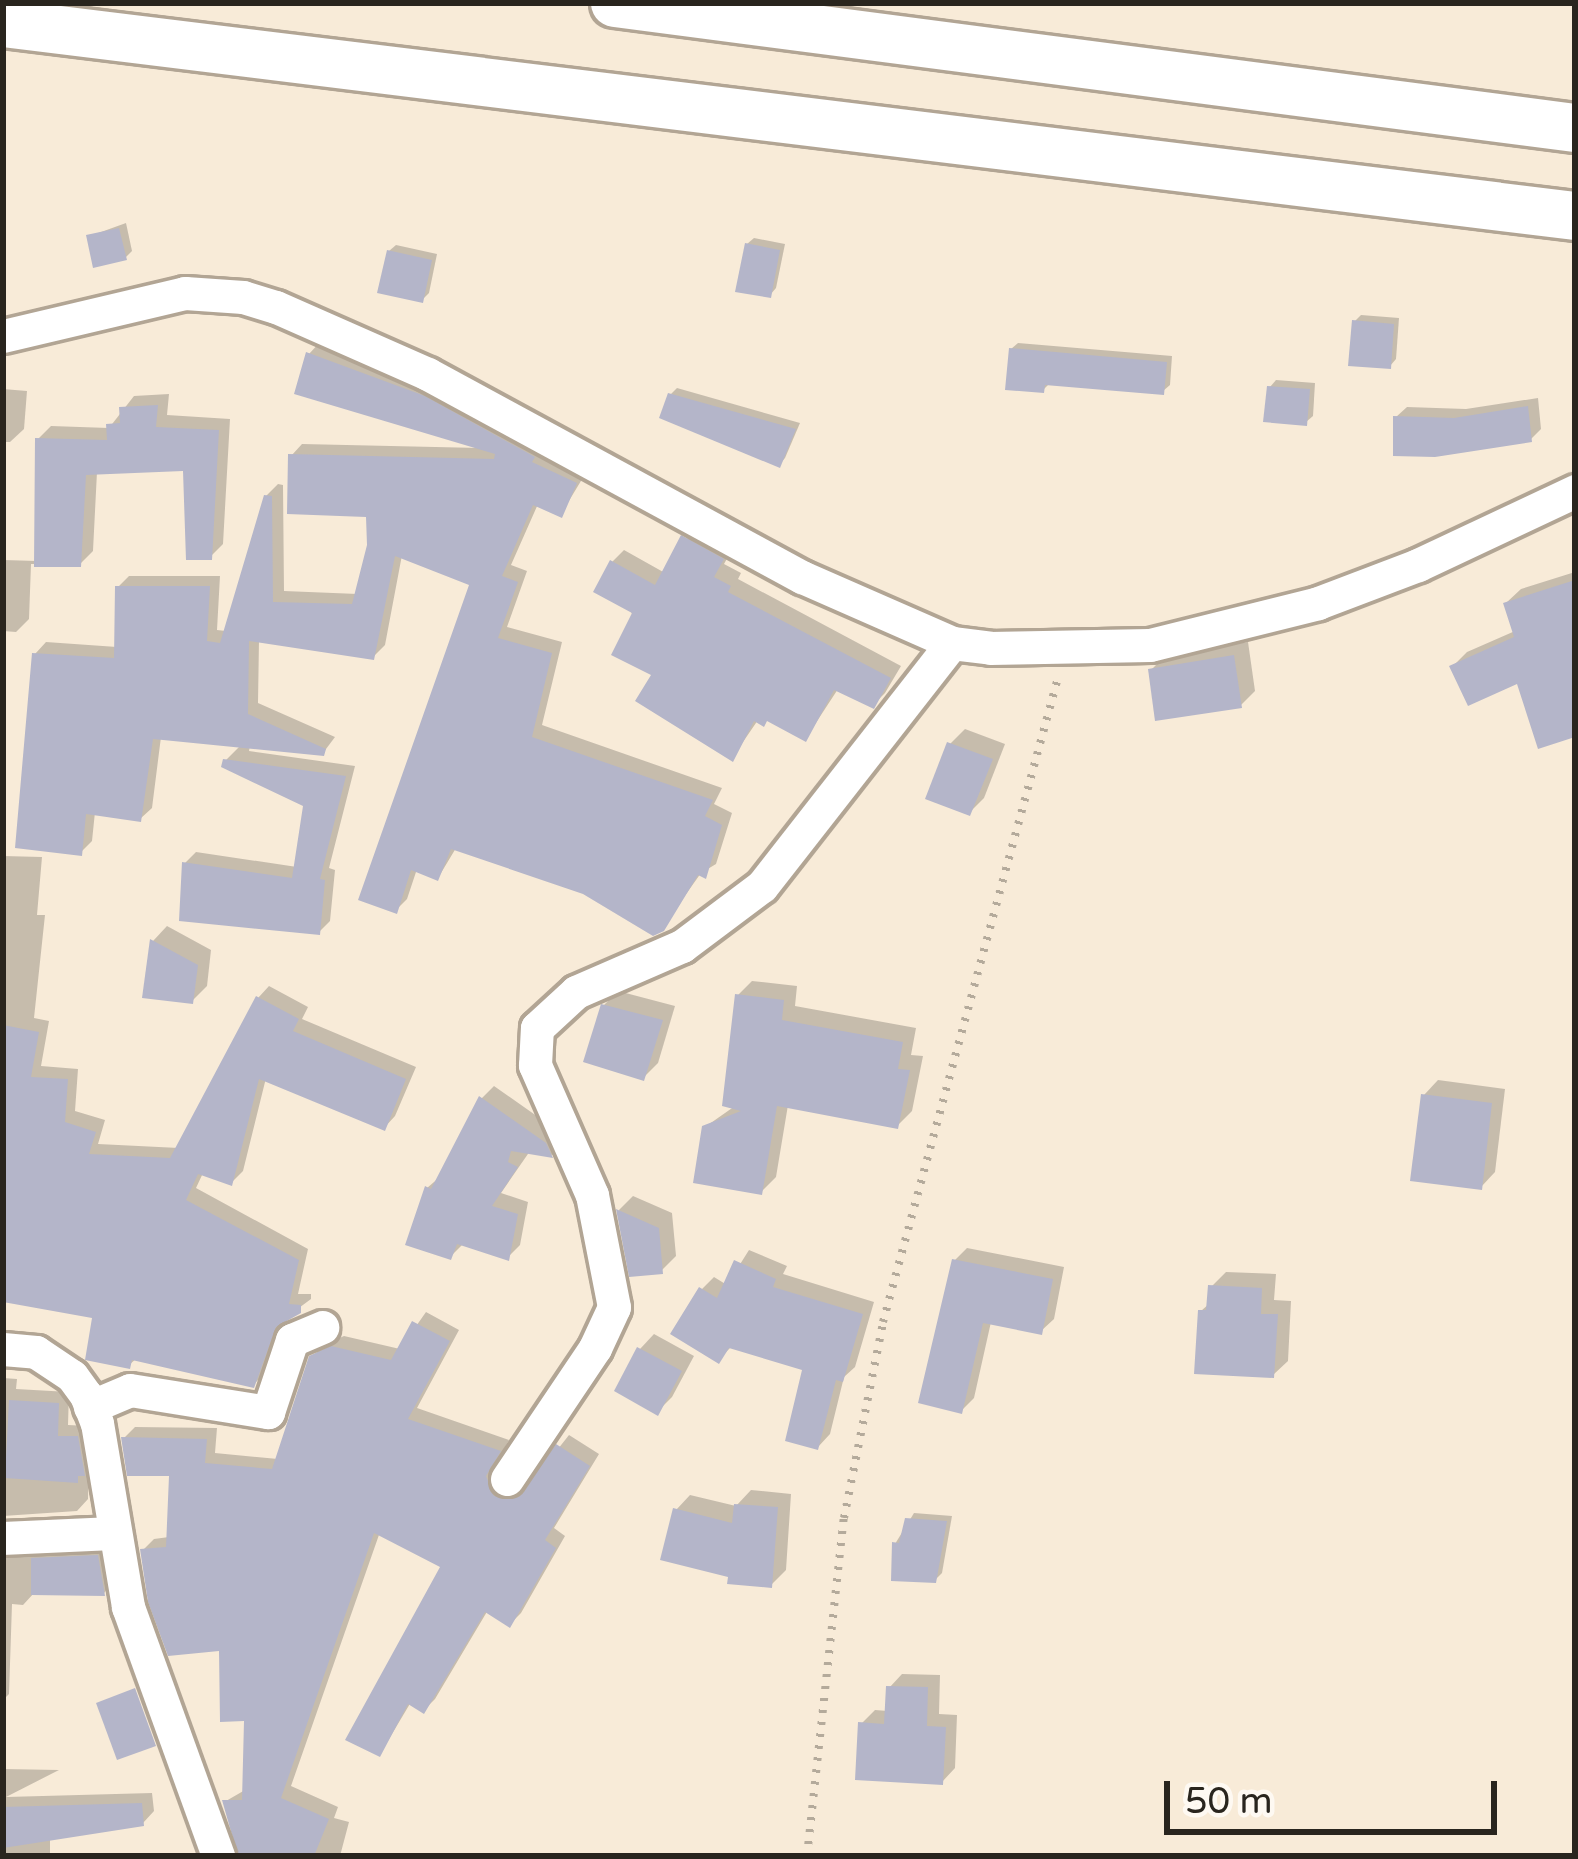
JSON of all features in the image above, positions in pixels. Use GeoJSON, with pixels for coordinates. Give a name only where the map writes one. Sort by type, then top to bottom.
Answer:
{"type":"FeatureCollection","features":[{"type":"Feature","properties":{"kind":"main road"},"geometry":{"type":"LineString","coordinates":[[615,3],[1575,128]]}},
{"type":"Feature","properties":{"kind":"main road"},"geometry":{"type":"LineString","coordinates":[[3,23],[1575,216]]}},
{"type":"Feature","properties":{"kind":"street"},"geometry":{"type":"LineString","coordinates":[[3,336],[185,293],[243,297],[276,307],[428,374],[802,577],[952,643],[1065,650],[1150,645],[1318,603],[1418,565],[1575,490]]}},
{"type":"Feature","properties":{"kind":"street"},"geometry":{"type":"LineString","coordinates":[[507,1479],[595,1348],[614,1307],[592,1195],[536,1065],[537,1028],[576,992],[682,946],[762,886],[952,643]]}},
{"type":"Feature","properties":{"kind":"street"},"geometry":{"type":"LineString","coordinates":[[90,1407],[130,1390],[268,1412],[292,1340],[322,1327]]}},
{"type":"Feature","properties":{"kind":"street"},"geometry":{"type":"LineString","coordinates":[[3,1349],[36,1352],[53,1363],[72,1376],[90,1407],[128,1606],[218,1856]]}},
{"type":"Feature","properties":{"kind":"street"},"geometry":{"type":"LineString","coordinates":[[3,1538],[113,1533]]}},
{"type":"Feature","properties":{"kind":"path"},"geometry":{"type":"LineString","coordinates":[[807,1856],[844,1518],[883,1322],[1065,650]]}},
{"type":"Feature","properties":{"kind":"building"},"geometry":{"type":"Polygon","coordinates":[[[119,228],[127,260],[93,268],[86,235],[119,228]]]}},
{"type":"Feature","properties":{"kind":"building"},"geometry":{"type":"Polygon","coordinates":[[[745,243],[780,250],[771,298],[735,292],[745,243]]]}},
{"type":"Feature","properties":{"kind":"building"},"geometry":{"type":"Polygon","coordinates":[[[387,250],[432,260],[423,303],[377,293],[387,250]]]}},
{"type":"Feature","properties":{"kind":"building"},"geometry":{"type":"Polygon","coordinates":[[[1352,320],[1394,324],[1391,369],[1348,366],[1352,320]]]}},
{"type":"Feature","properties":{"kind":"building"},"geometry":{"type":"Polygon","coordinates":[[[1009,348],[1167,362],[1164,395],[1045,385],[1044,393],[1005,390],[1009,348]]]}},
{"type":"Feature","properties":{"kind":"building"},"geometry":{"type":"Polygon","coordinates":[[[306,352],[425,396],[535,457],[532,462],[577,483],[562,518],[533,505],[502,576],[518,582],[498,638],[552,653],[532,737],[713,800],[705,816],[722,825],[706,879],[698,875],[664,931],[653,936],[583,894],[451,849],[438,881],[411,870],[397,914],[358,900],[469,585],[395,556],[374,660],[249,641],[248,714],[326,749],[324,756],[153,739],[141,822],[86,814],[82,856],[15,848],[32,653],[114,658],[115,586],[210,586],[207,641],[220,643],[264,495],[272,496],[273,602],[352,604],[367,545],[366,517],[287,514],[288,454],[494,459],[495,454],[294,394],[306,352]]]}},
{"type":"Feature","properties":{"kind":"building"},"geometry":{"type":"Polygon","coordinates":[[[1267,386],[1310,389],[1307,426],[1263,422],[1267,386]]]}},
{"type":"Feature","properties":{"kind":"building"},"geometry":{"type":"Polygon","coordinates":[[[668,393],[796,429],[780,468],[659,418],[668,393]]]}},
{"type":"Feature","properties":{"kind":"building"},"geometry":{"type":"Polygon","coordinates":[[[158,405],[156,427],[219,430],[212,560],[186,560],[183,471],[86,475],[81,567],[34,567],[35,438],[107,440],[106,424],[120,423],[119,407],[158,405]]]}},
{"type":"Feature","properties":{"kind":"building"},"geometry":{"type":"Polygon","coordinates":[[[1528,406],[1532,442],[1435,457],[1393,456],[1393,416],[1454,418],[1528,406]]]}},
{"type":"Feature","properties":{"kind":"building"},"geometry":{"type":"Polygon","coordinates":[[[681,535],[724,559],[714,577],[731,586],[728,592],[891,678],[874,709],[834,690],[806,742],[767,721],[764,727],[754,721],[733,762],[635,701],[651,675],[611,655],[632,613],[593,592],[610,560],[655,585],[681,535]]]}},
{"type":"Feature","properties":{"kind":"building"},"geometry":{"type":"Polygon","coordinates":[[[1575,580],[1575,737],[1538,749],[1517,684],[1468,706],[1449,666],[1514,637],[1503,603],[1575,580]]]}},
{"type":"Feature","properties":{"kind":"building"},"geometry":{"type":"Polygon","coordinates":[[[1234,655],[1242,708],[1155,721],[1148,669],[1234,655]]]}},
{"type":"Feature","properties":{"kind":"building"},"geometry":{"type":"Polygon","coordinates":[[[947,742],[993,759],[970,816],[925,799],[947,742]]]}},
{"type":"Feature","properties":{"kind":"building"},"geometry":{"type":"Polygon","coordinates":[[[223,759],[346,776],[320,879],[325,880],[320,935],[179,921],[182,862],[292,878],[303,806],[221,767],[223,759]]]}},
{"type":"Feature","properties":{"kind":"building"},"geometry":{"type":"Polygon","coordinates":[[[150,939],[198,965],[193,1004],[142,998],[150,939]]]}},
{"type":"Feature","properties":{"kind":"building"},"geometry":{"type":"Polygon","coordinates":[[[735,994],[784,1000],[782,1020],[903,1042],[898,1069],[910,1070],[898,1129],[777,1106],[762,1195],[693,1183],[702,1126],[741,1111],[722,1106],[735,994]]]}},
{"type":"Feature","properties":{"kind":"building"},"geometry":{"type":"Polygon","coordinates":[[[256,996],[299,1019],[293,1031],[406,1079],[385,1131],[259,1079],[232,1186],[198,1174],[186,1200],[299,1260],[289,1304],[301,1305],[301,1313],[276,1327],[254,1388],[132,1360],[130,1369],[85,1360],[92,1318],[3,1302],[3,1025],[39,1032],[31,1077],[68,1079],[65,1122],[96,1132],[89,1154],[170,1158],[256,996]]]}},
{"type":"Feature","properties":{"kind":"building"},"geometry":{"type":"Polygon","coordinates":[[[601,1004],[663,1020],[644,1081],[583,1062],[601,1004]]]}},
{"type":"Feature","properties":{"kind":"building"},"geometry":{"type":"Polygon","coordinates":[[[1421,1094],[1492,1103],[1482,1190],[1410,1181],[1421,1094]]]}},
{"type":"Feature","properties":{"kind":"building"},"geometry":{"type":"Polygon","coordinates":[[[479,1096],[546,1143],[553,1158],[511,1151],[508,1162],[518,1167],[492,1206],[518,1214],[509,1261],[457,1244],[451,1260],[405,1245],[425,1186],[431,1189],[479,1096]]]}},
{"type":"Feature","properties":{"kind":"building"},"geometry":{"type":"Polygon","coordinates":[[[616,1209],[659,1228],[663,1274],[629,1277],[616,1209]]]}},
{"type":"Feature","properties":{"kind":"building"},"geometry":{"type":"Polygon","coordinates":[[[952,1259],[1053,1279],[1042,1335],[983,1323],[962,1414],[918,1403],[952,1259]]]}},
{"type":"Feature","properties":{"kind":"building"},"geometry":{"type":"Polygon","coordinates":[[[734,1260],[776,1279],[773,1287],[863,1314],[843,1382],[836,1380],[818,1450],[785,1441],[802,1370],[729,1348],[719,1364],[670,1334],[699,1287],[717,1298],[734,1260]]]}},
{"type":"Feature","properties":{"kind":"building"},"geometry":{"type":"Polygon","coordinates":[[[1208,1285],[1262,1288],[1261,1314],[1278,1314],[1274,1378],[1194,1374],[1198,1310],[1206,1310],[1208,1285]]]}},
{"type":"Feature","properties":{"kind":"building"},"geometry":{"type":"Polygon","coordinates":[[[412,1321],[450,1341],[408,1419],[501,1451],[486,1476],[494,1496],[517,1497],[556,1444],[590,1466],[545,1540],[556,1548],[510,1628],[485,1612],[424,1714],[408,1704],[380,1757],[345,1740],[440,1567],[374,1533],[281,1798],[329,1819],[314,1856],[238,1856],[222,1800],[242,1800],[244,1721],[220,1722],[219,1651],[168,1656],[148,1602],[140,1549],[166,1547],[169,1476],[127,1476],[121,1437],[207,1439],[205,1463],[272,1469],[309,1356],[331,1346],[391,1360],[412,1321]]]}},
{"type":"Feature","properties":{"kind":"building"},"geometry":{"type":"Polygon","coordinates":[[[637,1347],[682,1371],[658,1416],[614,1391],[637,1347]]]}},
{"type":"Feature","properties":{"kind":"building"},"geometry":{"type":"Polygon","coordinates":[[[9,1400],[59,1403],[58,1436],[78,1436],[85,1476],[78,1476],[78,1483],[5,1478],[9,1400]]]}},
{"type":"Feature","properties":{"kind":"building"},"geometry":{"type":"Polygon","coordinates":[[[734,1504],[778,1507],[772,1588],[727,1584],[728,1577],[660,1560],[673,1508],[732,1523],[734,1504]]]}},
{"type":"Feature","properties":{"kind":"building"},"geometry":{"type":"Polygon","coordinates":[[[905,1518],[947,1521],[936,1583],[891,1581],[892,1542],[899,1543],[905,1518]]]}},
{"type":"Feature","properties":{"kind":"building"},"geometry":{"type":"Polygon","coordinates":[[[98,1555],[105,1596],[31,1595],[31,1558],[98,1555]]]}},
{"type":"Feature","properties":{"kind":"building"},"geometry":{"type":"Polygon","coordinates":[[[886,1686],[928,1687],[927,1726],[946,1727],[943,1785],[855,1780],[858,1722],[884,1724],[886,1686]]]}},
{"type":"Feature","properties":{"kind":"building"},"geometry":{"type":"Polygon","coordinates":[[[135,1688],[156,1746],[117,1760],[96,1703],[135,1688]]]}},
{"type":"Feature","properties":{"kind":"building"},"geometry":{"type":"Polygon","coordinates":[[[142,1803],[144,1826],[3,1848],[3,1807],[142,1803]]]}}]}
